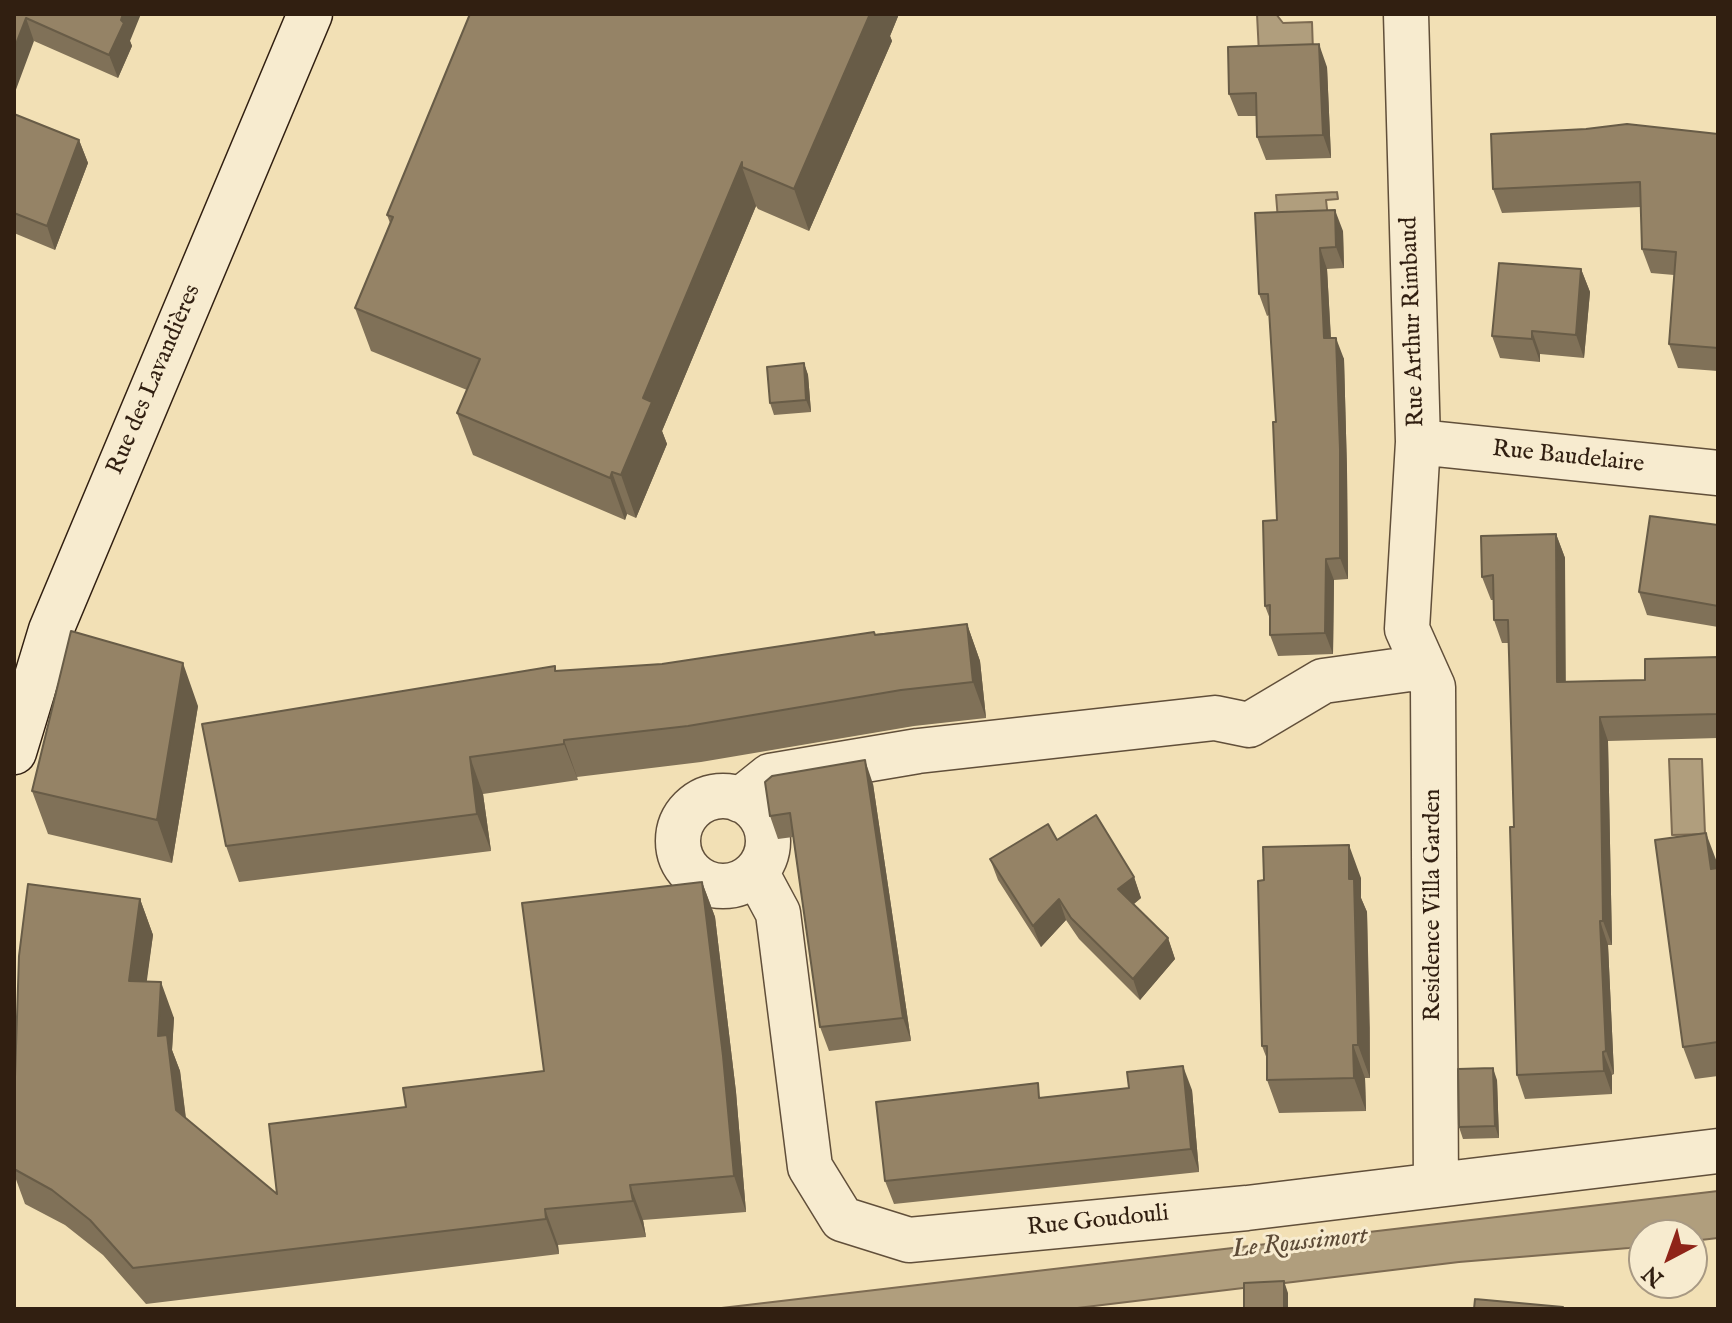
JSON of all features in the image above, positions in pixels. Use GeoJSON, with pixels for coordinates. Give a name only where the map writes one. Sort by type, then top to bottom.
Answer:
{"type":"FeatureCollection","features":[{"type":"Feature","properties":{"kind":"street","name":"Rue des Lavandières"},"geometry":{"type":"LineString","coordinates":[[14,752],[51,630],[310,14]]}},
{"type":"Feature","properties":{"kind":"street","name":"Rue Arthur Rimbaud"},"geometry":{"type":"LineString","coordinates":[[1406,14],[1418,442],[1416,648]]}},
{"type":"Feature","properties":{"kind":"street","name":"Rue Baudelaire"},"geometry":{"type":"LineString","coordinates":[[1418,442],[1718,473]]}},
{"type":"Feature","properties":{"kind":"street"},"geometry":{"type":"LineString","coordinates":[[740,800],[770,776],[918,751],[1215,718],[1249,725],[1323,681],[1416,648]]}},
{"type":"Feature","properties":{"kind":"street","name":"Residence Villa Garden"},"geometry":{"type":"LineString","coordinates":[[1416,648],[1433,687],[1436,1185]]}},
{"type":"Feature","properties":{"kind":"street"},"geometry":{"type":"LineString","coordinates":[[726,796],[740,800],[762,819],[768,846],[764,860],[745,881],[731,886],[715,886],[701,881],[689,871],[681,858],[678,842],[680,827],[687,814],[699,803],[726,796]]}},
{"type":"Feature","properties":{"kind":"street","name":"Rue Goudouli"},"geometry":{"type":"LineString","coordinates":[[756,872],[778,913],[810,1167],[842,1219],[909,1240],[1247,1208],[1718,1151]]}},
{"type":"Feature","properties":{"kind":"water"},"geometry":{"type":"Polygon","coordinates":[[[1257,14],[1276,14],[1283,23],[1312,22],[1313,52],[1259,54],[1257,14]]]}},
{"type":"Feature","properties":{"kind":"water"},"geometry":{"type":"Polygon","coordinates":[[[1337,192],[1338,199],[1326,200],[1328,218],[1278,220],[1276,195],[1337,192]]]}},
{"type":"Feature","properties":{"kind":"water"},"geometry":{"type":"Polygon","coordinates":[[[1669,759],[1702,759],[1705,834],[1672,835],[1669,759]]]}},
{"type":"Feature","properties":{"kind":"water","name":"Le Roussimort"},"geometry":{"type":"Polygon","coordinates":[[[1718,1191],[1718,1238],[1708,1239],[1708,1219],[1628,1219],[1628,1248],[1459,1262],[1069,1309],[713,1309],[1718,1191]]]}},
{"type":"Feature","properties":{"kind":"building"},"geometry":{"type":"Polygon","coordinates":[[[14,14],[123,14],[121,20],[124,23],[109,55],[26,18],[14,49],[14,14]]]}},
{"type":"Feature","properties":{"kind":"building"},"geometry":{"type":"Polygon","coordinates":[[[470,14],[870,14],[794,189],[742,167],[742,162],[643,398],[652,402],[621,475],[612,472],[610,478],[457,413],[480,359],[355,308],[393,217],[387,215],[470,14]]]}},
{"type":"Feature","properties":{"kind":"building"},"geometry":{"type":"Polygon","coordinates":[[[1319,44],[1323,135],[1257,137],[1256,93],[1229,94],[1228,47],[1319,44]]]}},
{"type":"Feature","properties":{"kind":"building"},"geometry":{"type":"Polygon","coordinates":[[[14,114],[79,140],[47,226],[14,213],[14,114]]]}},
{"type":"Feature","properties":{"kind":"building"},"geometry":{"type":"Polygon","coordinates":[[[1627,124],[1718,134],[1718,348],[1669,344],[1676,252],[1642,249],[1640,182],[1493,189],[1491,134],[1627,124]]]}},
{"type":"Feature","properties":{"kind":"building"},"geometry":{"type":"Polygon","coordinates":[[[1335,210],[1336,247],[1320,248],[1324,338],[1336,338],[1340,558],[1326,559],[1325,633],[1270,635],[1270,605],[1265,606],[1263,521],[1277,520],[1273,422],[1276,422],[1268,294],[1259,294],[1255,213],[1335,210]]]}},
{"type":"Feature","properties":{"kind":"building"},"geometry":{"type":"Polygon","coordinates":[[[1499,263],[1581,269],[1576,335],[1532,331],[1532,339],[1492,336],[1499,263]]]}},
{"type":"Feature","properties":{"kind":"building"},"geometry":{"type":"Polygon","coordinates":[[[804,363],[806,400],[770,403],[767,367],[804,363]]]}},
{"type":"Feature","properties":{"kind":"building"},"geometry":{"type":"Polygon","coordinates":[[[1650,516],[1718,525],[1718,606],[1639,592],[1650,516]]]}},
{"type":"Feature","properties":{"kind":"building"},"geometry":{"type":"Polygon","coordinates":[[[1556,534],[1557,682],[1645,680],[1645,659],[1718,657],[1718,714],[1600,717],[1604,1071],[1517,1075],[1508,620],[1494,620],[1493,575],[1482,577],[1481,536],[1556,534]]]}},
{"type":"Feature","properties":{"kind":"building"},"geometry":{"type":"Polygon","coordinates":[[[967,624],[973,682],[901,690],[688,726],[564,740],[564,744],[470,757],[477,814],[226,846],[202,724],[555,666],[555,671],[662,664],[874,632],[875,635],[967,624]]]}},
{"type":"Feature","properties":{"kind":"building"},"geometry":{"type":"Polygon","coordinates":[[[71,631],[183,663],[157,820],[32,791],[71,631]]]}},
{"type":"Feature","properties":{"kind":"building"},"geometry":{"type":"Polygon","coordinates":[[[865,760],[903,1018],[820,1027],[790,813],[770,816],[765,782],[772,776],[865,760]]]}},
{"type":"Feature","properties":{"kind":"building"},"geometry":{"type":"Polygon","coordinates":[[[1096,815],[1134,877],[1118,889],[1168,938],[1133,979],[1071,918],[1059,899],[1033,926],[990,859],[1048,824],[1057,840],[1096,815]]]}},
{"type":"Feature","properties":{"kind":"building"},"geometry":{"type":"Polygon","coordinates":[[[1706,833],[1711,869],[1718,868],[1718,1042],[1683,1047],[1655,840],[1706,833]]]}},
{"type":"Feature","properties":{"kind":"building"},"geometry":{"type":"Polygon","coordinates":[[[1349,845],[1349,879],[1354,879],[1357,995],[1358,1045],[1353,1045],[1354,1078],[1267,1080],[1267,1046],[1262,1046],[1258,881],[1264,880],[1263,847],[1349,845]]]}},
{"type":"Feature","properties":{"kind":"building"},"geometry":{"type":"Polygon","coordinates":[[[702,882],[734,1176],[630,1185],[633,1201],[545,1209],[546,1219],[133,1268],[90,1220],[52,1190],[14,1169],[19,956],[28,884],[140,899],[129,981],[161,982],[158,1036],[167,1035],[176,1110],[277,1194],[269,1124],[406,1107],[403,1088],[544,1071],[522,903],[702,882]]]}},
{"type":"Feature","properties":{"kind":"building"},"geometry":{"type":"Polygon","coordinates":[[[1183,1066],[1191,1149],[885,1181],[876,1102],[1038,1083],[1039,1098],[1129,1088],[1127,1072],[1183,1066]]]}},
{"type":"Feature","properties":{"kind":"building"},"geometry":{"type":"Polygon","coordinates":[[[1493,1068],[1495,1126],[1459,1127],[1458,1069],[1493,1068]]]}},
{"type":"Feature","properties":{"kind":"building"},"geometry":{"type":"Polygon","coordinates":[[[1284,1281],[1284,1309],[1244,1309],[1244,1283],[1284,1281]]]}},
{"type":"Feature","properties":{"kind":"building"},"geometry":{"type":"Polygon","coordinates":[[[1475,1299],[1563,1307],[1563,1309],[1474,1309],[1475,1299]]]}}]}
